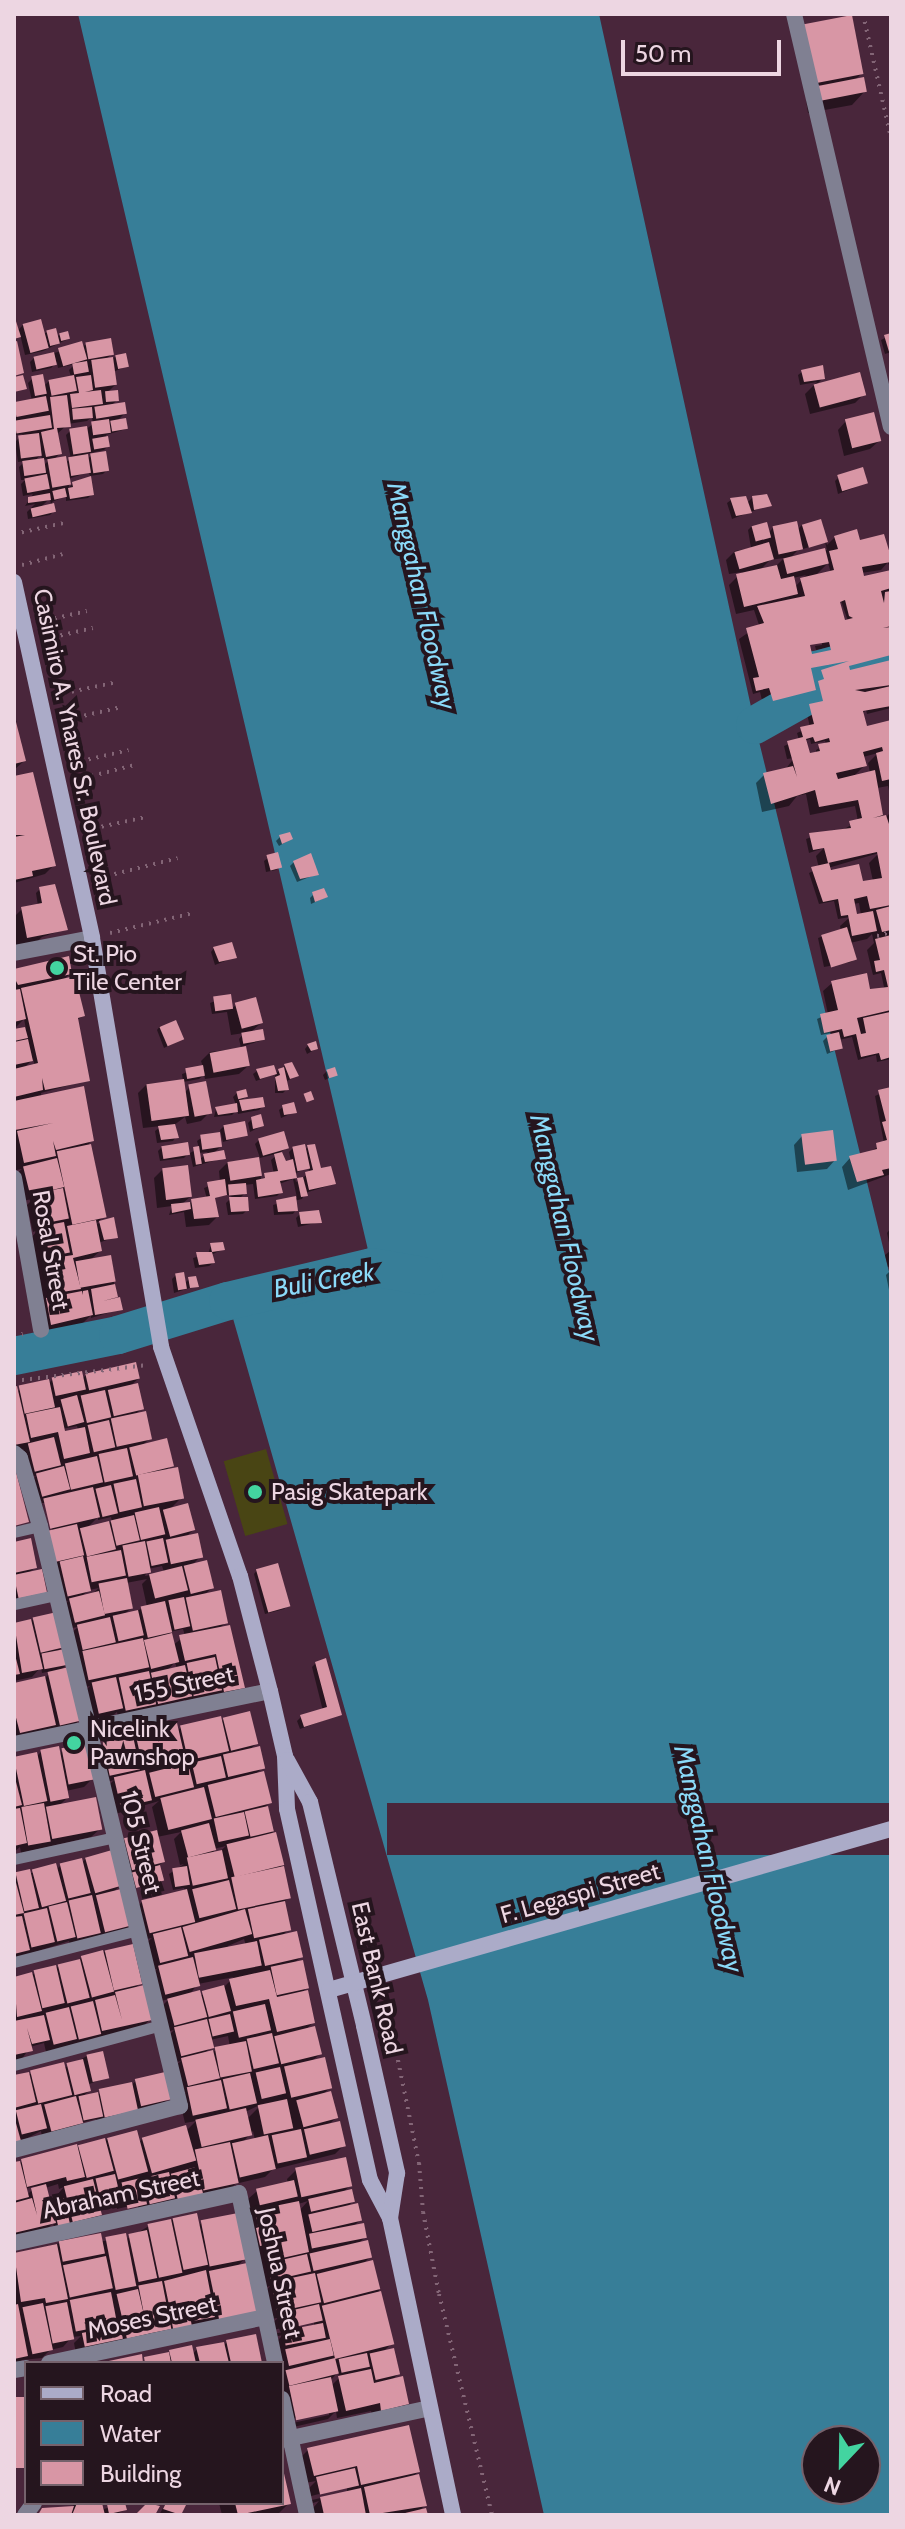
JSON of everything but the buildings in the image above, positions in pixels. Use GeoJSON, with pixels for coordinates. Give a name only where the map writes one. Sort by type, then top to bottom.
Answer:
{"type":"FeatureCollection","features":[{"type":"Feature","properties":{"kind":"main road","name":"Casimiro A. Ynares Sr. Boulevard"},"geometry":{"type":"LineString","coordinates":[[14,582],[92,938],[151,1295],[164,1355]]}},
{"type":"Feature","properties":{"kind":"main road","name":"East Bank Road"},"geometry":{"type":"LineString","coordinates":[[164,1355],[240,1576],[270,1691],[285,1756],[287,1809],[370,2180],[390,2218],[453,2515]]}},
{"type":"Feature","properties":{"kind":"main road","name":"East Bank Road"},"geometry":{"type":"LineString","coordinates":[[285,1756],[310,1802],[354,1983],[397,2173],[390,2218]]}},
{"type":"Feature","properties":{"kind":"main road","name":"F. Legaspi Street"},"geometry":{"type":"LineString","coordinates":[[329,1990],[891,1829]]}},
{"type":"Feature","properties":{"kind":"street"},"geometry":{"type":"LineString","coordinates":[[794,14],[891,427]]}},
{"type":"Feature","properties":{"kind":"street"},"geometry":{"type":"LineString","coordinates":[[14,953],[92,938]]}},
{"type":"Feature","properties":{"kind":"street","name":"Rosal Street"},"geometry":{"type":"LineString","coordinates":[[14,1178],[41,1330]]}},
{"type":"Feature","properties":{"kind":"street","name":"105 Street"},"geometry":{"type":"LineString","coordinates":[[14,1453],[20,1458],[40,1526],[180,2106],[14,2150]]}},
{"type":"Feature","properties":{"kind":"street","name":"155 Street"},"geometry":{"type":"LineString","coordinates":[[14,1744],[270,1691]]}},
{"type":"Feature","properties":{"kind":"street","name":"Abraham Street"},"geometry":{"type":"LineString","coordinates":[[14,2243],[239,2193]]}},
{"type":"Feature","properties":{"kind":"street","name":"Joshua Street"},"geometry":{"type":"LineString","coordinates":[[239,2193],[275,2361]]}},
{"type":"Feature","properties":{"kind":"street","name":"Moses Street"},"geometry":{"type":"LineString","coordinates":[[58,2361],[265,2317]]}},
{"type":"Feature","properties":{"kind":"street"},"geometry":{"type":"LineString","coordinates":[[286,2439],[430,2408]]}},
{"type":"Feature","properties":{"kind":"street"},"geometry":{"type":"LineString","coordinates":[[284,2419],[286,2439],[307,2515]]}},
{"type":"Feature","properties":{"kind":"lane"},"geometry":{"type":"LineString","coordinates":[[14,1532],[40,1526]]}},
{"type":"Feature","properties":{"kind":"lane"},"geometry":{"type":"LineString","coordinates":[[14,1604],[56,1595]]}},
{"type":"Feature","properties":{"kind":"lane"},"geometry":{"type":"LineString","coordinates":[[14,1859],[115,1837]]}},
{"type":"Feature","properties":{"kind":"lane"},"geometry":{"type":"LineString","coordinates":[[14,1962],[138,1930]]}},
{"type":"Feature","properties":{"kind":"lane"},"geometry":{"type":"LineString","coordinates":[[14,2065],[161,2025]]}},
{"type":"Feature","properties":{"kind":"path"},"geometry":{"type":"LineString","coordinates":[[863,14],[891,138]]}},
{"type":"Feature","properties":{"kind":"path"},"geometry":{"type":"LineString","coordinates":[[14,534],[68,522]]}},
{"type":"Feature","properties":{"kind":"path"},"geometry":{"type":"LineString","coordinates":[[14,567],[63,554]]}},
{"type":"Feature","properties":{"kind":"path"},"geometry":{"type":"LineString","coordinates":[[23,625],[87,611]]}},
{"type":"Feature","properties":{"kind":"path"},"geometry":{"type":"LineString","coordinates":[[28,644],[93,628]]}},
{"type":"Feature","properties":{"kind":"path"},"geometry":{"type":"LineString","coordinates":[[40,698],[117,682]]}},
{"type":"Feature","properties":{"kind":"path"},"geometry":{"type":"LineString","coordinates":[[45,724],[121,707]]}},
{"type":"Feature","properties":{"kind":"path"},"geometry":{"type":"LineString","coordinates":[[55,767],[129,750]]}},
{"type":"Feature","properties":{"kind":"path"},"geometry":{"type":"LineString","coordinates":[[59,784],[135,765]]}},
{"type":"Feature","properties":{"kind":"path"},"geometry":{"type":"LineString","coordinates":[[69,833],[146,817]]}},
{"type":"Feature","properties":{"kind":"path"},"geometry":{"type":"LineString","coordinates":[[80,883],[178,858]]}},
{"type":"Feature","properties":{"kind":"path"},"geometry":{"type":"LineString","coordinates":[[92,938],[193,913]]}},
{"type":"Feature","properties":{"kind":"path"},"geometry":{"type":"LineString","coordinates":[[877,936],[891,932]]}},
{"type":"Feature","properties":{"kind":"path"},"geometry":{"type":"LineString","coordinates":[[14,1381],[164,1355]]}},
{"type":"Feature","properties":{"kind":"path"},"geometry":{"type":"LineString","coordinates":[[380,2023],[390,2021],[419,2163],[423,2212],[439,2294],[492,2515]]}},
{"type":"Feature","properties":{"kind":"shaded area","name":"Pasig Skatepark"},"geometry":{"type":"Polygon","coordinates":[[[266,1449],[287,1524],[245,1536],[224,1461],[266,1449]]]}},
{"type":"Feature","properties":{"kind":"water","name":"Manggahan Floodway"},"geometry":{"type":"Polygon","coordinates":[[[78,14],[599,14],[755,725],[891,1280],[891,2515],[544,2515],[428,2000],[228,1301],[372,1267],[78,14]]]}},
{"type":"Feature","properties":{"kind":"pier"},"geometry":{"type":"Polygon","coordinates":[[[387,1803],[891,1803],[891,1855],[387,1855],[387,1803]]]}},
{"type":"Feature","properties":{"kind":"waterway"},"geometry":{"type":"LineString","coordinates":[[755,725],[817,690],[816,670],[849,661],[851,669],[891,658]]}},
{"type":"Feature","properties":{"kind":"waterway","name":"Buli Creek"},"geometry":{"type":"LineString","coordinates":[[14,1356],[118,1335],[228,1301],[372,1267],[423,1276]]}},
{"type":"Feature","properties":{"kind":"place","name":"St. Pio Tile Center"},"geometry":{"type":"Point","coordinates":[57,968]}},
{"type":"Feature","properties":{"kind":"place","name":"Pasig Skatepark"},"geometry":{"type":"Point","coordinates":[255,1492]}},
{"type":"Feature","properties":{"kind":"place","name":"Nicelink Pawnshop"},"geometry":{"type":"Point","coordinates":[74,1743]}}]}
